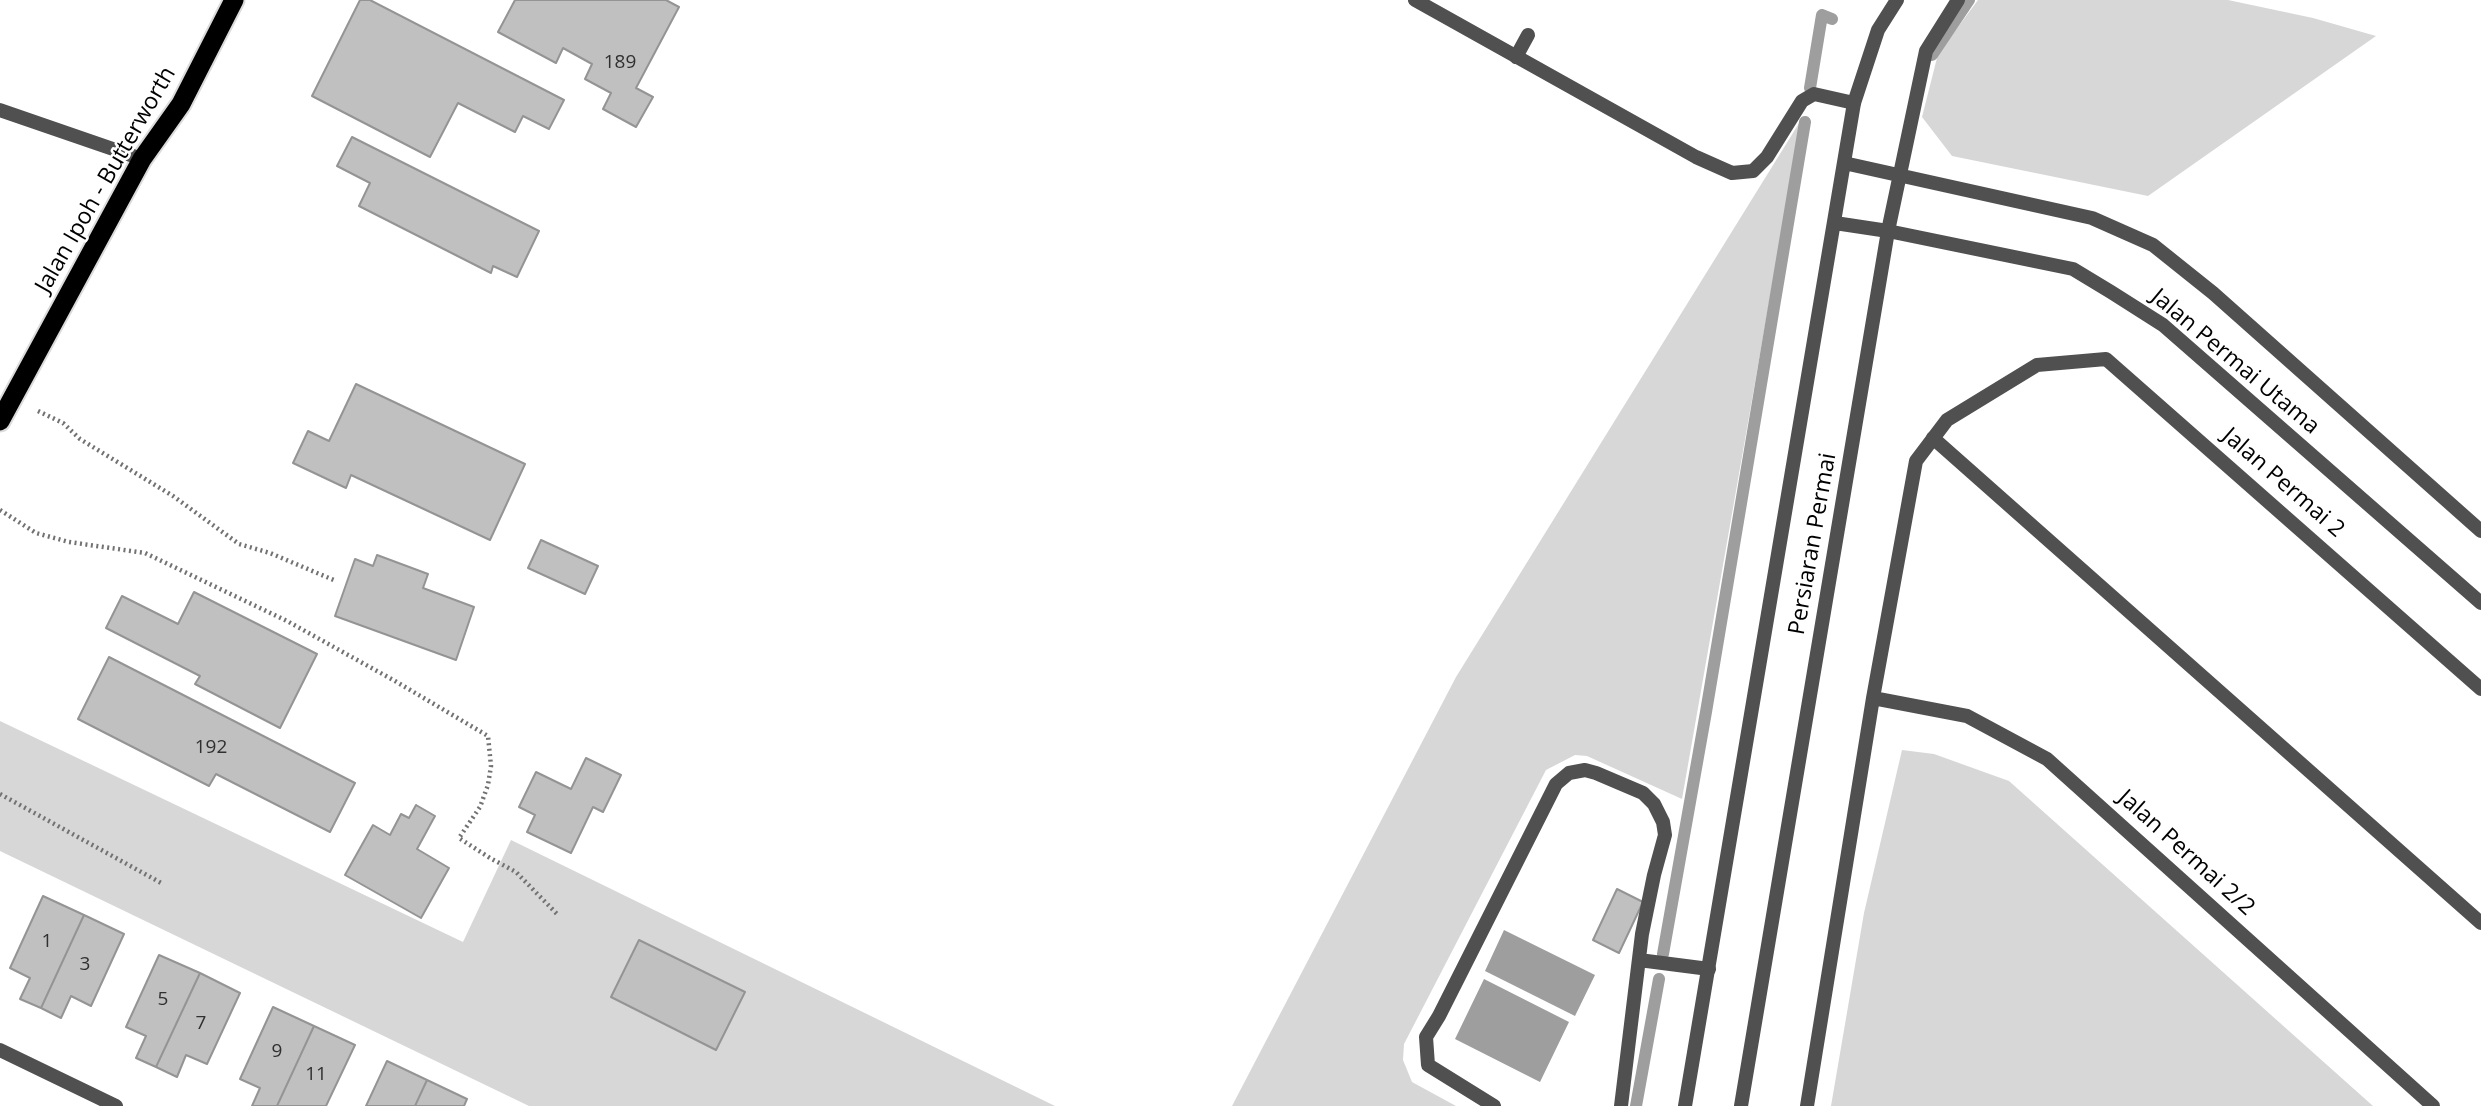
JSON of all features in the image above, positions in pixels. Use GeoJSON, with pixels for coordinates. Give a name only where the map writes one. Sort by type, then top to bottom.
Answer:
{"type":"FeatureCollection","features":[{"type":"Feature","properties":{"kind":"highway","name":"Jalan Ipoh - Butterworth"},"geometry":{"type":"LineString","coordinates":[[0,421],[142,159],[181,104],[234,0]]}},
{"type":"Feature","properties":{"kind":"street"},"geometry":{"type":"LineString","coordinates":[[1415,0],[1696,157],[1732,173],[1753,171],[1767,157],[1802,100],[1814,94],[1854,103]]}},
{"type":"Feature","properties":{"kind":"street","name":"Persiaran Permai"},"geometry":{"type":"LineString","coordinates":[[1685,1106],[1854,103],[1878,30],[1897,0]]}},
{"type":"Feature","properties":{"kind":"street","name":"Persiaran Permai"},"geometry":{"type":"LineString","coordinates":[[1741,1106],[1888,232],[1926,51],[1958,0]]}},
{"type":"Feature","properties":{"kind":"street"},"geometry":{"type":"LineString","coordinates":[[1516,57],[1528,35]]}},
{"type":"Feature","properties":{"kind":"street"},"geometry":{"type":"LineString","coordinates":[[0,110],[142,159]]}},
{"type":"Feature","properties":{"kind":"street","name":"Jalan Permai Utama"},"geometry":{"type":"LineString","coordinates":[[1844,163],[2092,218],[2153,245],[2213,293],[2481,531]]}},
{"type":"Feature","properties":{"kind":"street","name":"Jalan Permai Utama"},"geometry":{"type":"LineString","coordinates":[[1835,223],[2073,270],[2111,292],[2162,325],[2481,603]]}},
{"type":"Feature","properties":{"kind":"street","name":"Jalan Permai 2"},"geometry":{"type":"LineString","coordinates":[[1933,438],[1947,420],[2037,365],[2106,359],[2481,688]]}},
{"type":"Feature","properties":{"kind":"street"},"geometry":{"type":"LineString","coordinates":[[1807,1106],[1873,698],[1916,461],[1933,438],[2481,923]]}},
{"type":"Feature","properties":{"kind":"street","name":"Jalan Permai 2/2"},"geometry":{"type":"LineString","coordinates":[[1873,698],[1967,716],[2047,759],[2433,1106]]}},
{"type":"Feature","properties":{"kind":"street"},"geometry":{"type":"LineString","coordinates":[[1494,1106],[1428,1065],[1426,1037],[1556,784],[1569,773],[1585,771],[1643,793],[1654,804],[1663,822],[1665,835],[1654,875],[1639,960],[1621,1106]]}},
{"type":"Feature","properties":{"kind":"street"},"geometry":{"type":"LineString","coordinates":[[1639,960],[1709,969]]}},
{"type":"Feature","properties":{"kind":"street"},"geometry":{"type":"LineString","coordinates":[[0,1050],[116,1106]]}},
{"type":"Feature","properties":{"kind":"path"},"geometry":{"type":"LineString","coordinates":[[12,398],[63,424],[80,439],[173,496],[239,544],[270,553],[336,581]]}},
{"type":"Feature","properties":{"kind":"path"},"geometry":{"type":"LineString","coordinates":[[0,510],[36,533],[69,542],[145,553],[202,579],[287,621],[488,736],[491,766],[488,785],[480,807],[459,838],[516,872],[558,915]]}},
{"type":"Feature","properties":{"kind":"path"},"geometry":{"type":"LineString","coordinates":[[0,794],[163,884]]}},
{"type":"Feature","properties":{"kind":"shaded area"},"geometry":{"type":"Polygon","coordinates":[[[1978,0],[2228,0],[2313,18],[2376,36],[2148,196],[1952,156],[1922,117],[1938,54],[1978,0]]]}},
{"type":"Feature","properties":{"kind":"shaded area"},"geometry":{"type":"Polygon","coordinates":[[[1801,120],[1682,799],[1587,756],[1575,755],[1546,770],[1404,1044],[1403,1060],[1412,1082],[1456,1106],[1232,1106],[1456,677],[1801,120]]]}},
{"type":"Feature","properties":{"kind":"shaded area"},"geometry":{"type":"Polygon","coordinates":[[[0,721],[463,942],[511,840],[1055,1106],[529,1106],[0,851],[0,721]]]}},
{"type":"Feature","properties":{"kind":"shaded area"},"geometry":{"type":"Polygon","coordinates":[[[1902,750],[1934,754],[2009,781],[2373,1106],[1831,1106],[1864,913],[1902,750]]]}},
{"type":"Feature","properties":{"kind":"shaded area"},"geometry":{"type":"Polygon","coordinates":[[[1504,930],[1595,975],[1575,1016],[1485,971],[1504,930]]]}},
{"type":"Feature","properties":{"kind":"shaded area"},"geometry":{"type":"Polygon","coordinates":[[[1484,979],[1569,1022],[1540,1082],[1455,1039],[1484,979]]]}},
{"type":"Feature","properties":{"kind":"building"},"geometry":{"type":"Polygon","coordinates":[[[360,0],[370,0],[564,100],[549,129],[523,116],[515,132],[458,103],[430,157],[312,96],[360,0]]]}},
{"type":"Feature","properties":{"kind":"building"},"geometry":{"type":"Polygon","coordinates":[[[515,0],[666,0],[679,7],[636,88],[653,97],[636,127],[603,109],[611,93],[585,79],[592,64],[563,48],[556,63],[498,32],[515,0]]]}},
{"type":"Feature","properties":{"kind":"building"},"geometry":{"type":"Polygon","coordinates":[[[352,137],[539,231],[517,277],[493,266],[491,273],[359,206],[370,183],[337,166],[352,137]]]}},
{"type":"Feature","properties":{"kind":"building"},"geometry":{"type":"Polygon","coordinates":[[[356,384],[525,464],[490,540],[351,475],[346,488],[293,463],[308,431],[329,441],[356,384]]]}},
{"type":"Feature","properties":{"kind":"building"},"geometry":{"type":"Polygon","coordinates":[[[541,540],[598,566],[585,594],[528,568],[541,540]]]}},
{"type":"Feature","properties":{"kind":"building"},"geometry":{"type":"Polygon","coordinates":[[[377,555],[428,574],[423,588],[474,607],[456,660],[335,616],[355,559],[373,566],[377,555]]]}},
{"type":"Feature","properties":{"kind":"building"},"geometry":{"type":"Polygon","coordinates":[[[194,592],[317,654],[280,728],[195,684],[200,676],[106,628],[122,596],[178,624],[194,592]]]}},
{"type":"Feature","properties":{"kind":"building"},"geometry":{"type":"Polygon","coordinates":[[[109,657],[355,783],[330,832],[216,774],[209,786],[78,719],[109,657]]]}},
{"type":"Feature","properties":{"kind":"building"},"geometry":{"type":"Polygon","coordinates":[[[586,758],[621,775],[603,812],[593,807],[571,853],[527,832],[535,815],[519,807],[536,772],[571,789],[586,758]]]}},
{"type":"Feature","properties":{"kind":"building"},"geometry":{"type":"Polygon","coordinates":[[[416,805],[435,816],[417,849],[449,868],[421,918],[345,875],[373,825],[390,835],[401,814],[409,818],[416,805]]]}},
{"type":"Feature","properties":{"kind":"building"},"geometry":{"type":"Polygon","coordinates":[[[1617,889],[1643,902],[1619,953],[1593,940],[1617,889]]]}},
{"type":"Feature","properties":{"kind":"building"},"geometry":{"type":"Polygon","coordinates":[[[43,896],[84,915],[41,1008],[20,999],[30,978],[10,968],[43,896]]]}},
{"type":"Feature","properties":{"kind":"building"},"geometry":{"type":"Polygon","coordinates":[[[84,915],[124,934],[91,1006],[71,996],[61,1018],[41,1008],[84,915]]]}},
{"type":"Feature","properties":{"kind":"building"},"geometry":{"type":"Polygon","coordinates":[[[639,940],[745,992],[716,1050],[611,997],[639,940]]]}},
{"type":"Feature","properties":{"kind":"building"},"geometry":{"type":"Polygon","coordinates":[[[159,955],[200,973],[156,1067],[136,1058],[146,1036],[126,1027],[159,955]]]}},
{"type":"Feature","properties":{"kind":"building"},"geometry":{"type":"Polygon","coordinates":[[[200,973],[240,993],[207,1064],[186,1055],[177,1077],[156,1067],[200,973]]]}},
{"type":"Feature","properties":{"kind":"building"},"geometry":{"type":"Polygon","coordinates":[[[273,1007],[314,1026],[277,1106],[252,1106],[260,1088],[240,1079],[273,1007]]]}},
{"type":"Feature","properties":{"kind":"building"},"geometry":{"type":"Polygon","coordinates":[[[314,1026],[355,1045],[326,1106],[277,1106],[314,1026]]]}},
{"type":"Feature","properties":{"kind":"building"},"geometry":{"type":"Polygon","coordinates":[[[387,1061],[427,1080],[415,1106],[366,1106],[387,1061]]]}},
{"type":"Feature","properties":{"kind":"building"},"geometry":{"type":"Polygon","coordinates":[[[427,1080],[467,1099],[464,1106],[415,1106],[427,1080]]]}},
{"type":"Feature","properties":{"kind":"waterway"},"geometry":{"type":"LineString","coordinates":[[1928,54],[1932,55],[1969,0]]}},
{"type":"Feature","properties":{"kind":"waterway"},"geometry":{"type":"LineString","coordinates":[[1810,88],[1822,15],[1832,19]]}},
{"type":"Feature","properties":{"kind":"waterway"},"geometry":{"type":"LineString","coordinates":[[1663,954],[1805,122]]}},
{"type":"Feature","properties":{"kind":"waterway"},"geometry":{"type":"LineString","coordinates":[[1636,1106],[1659,979]]}}]}
